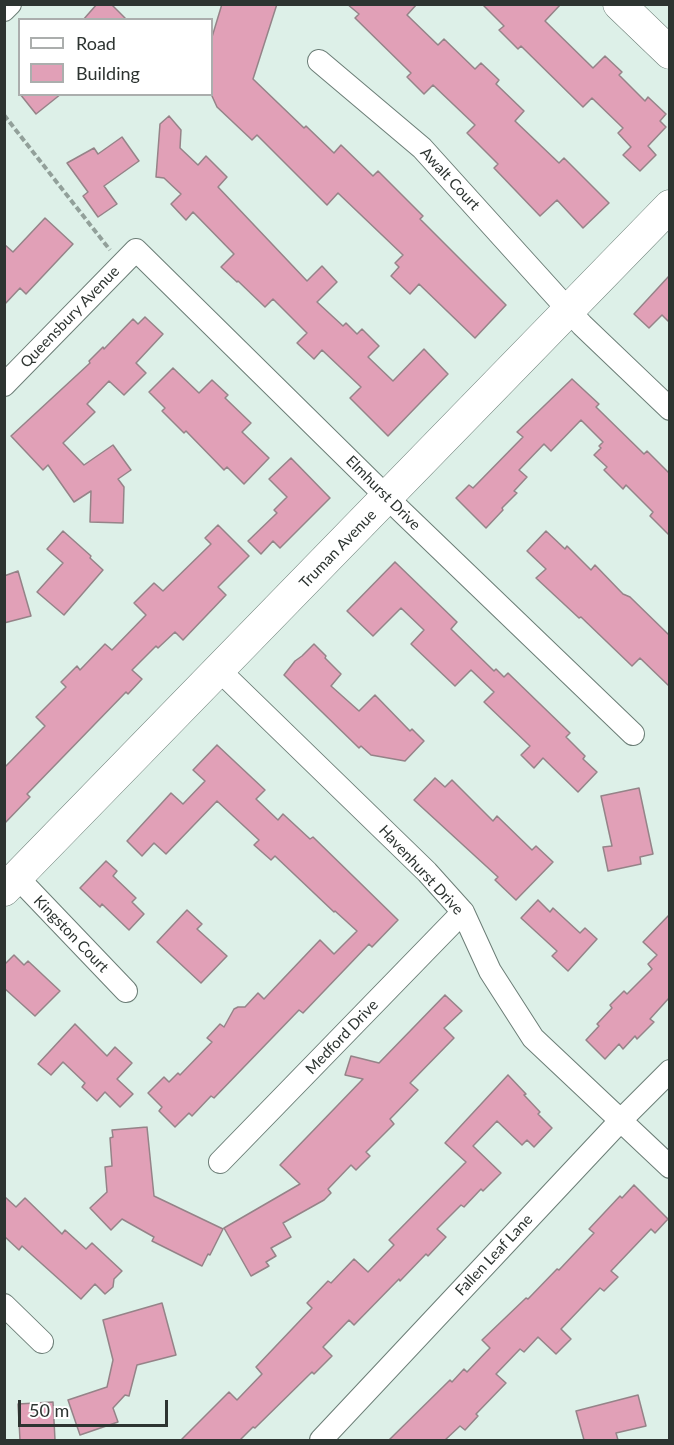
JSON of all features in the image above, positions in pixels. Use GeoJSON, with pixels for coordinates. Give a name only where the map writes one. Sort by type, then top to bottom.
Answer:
{"type":"FeatureCollection","features":[{"type":"Feature","properties":{"kind":"street"},"geometry":{"type":"LineString","coordinates":[[4,10],[10,4]]}},
{"type":"Feature","properties":{"kind":"street"},"geometry":{"type":"LineString","coordinates":[[619,4],[669,53]]}},
{"type":"Feature","properties":{"kind":"street","name":"Awalt Court"},"geometry":{"type":"LineString","coordinates":[[319,62],[422,148],[569,310],[669,409]]}},
{"type":"Feature","properties":{"kind":"street","name":"Truman Avenue"},"geometry":{"type":"LineString","coordinates":[[11,884],[669,206]]}},
{"type":"Feature","properties":{"kind":"street","name":"Queensbury Avenue"},"geometry":{"type":"LineString","coordinates":[[4,385],[129,257]]}},
{"type":"Feature","properties":{"kind":"street","name":"Elmhurst Drive"},"geometry":{"type":"LineString","coordinates":[[129,257],[388,498],[633,734]]}},
{"type":"Feature","properties":{"kind":"street","name":"Havenhurst Drive"},"geometry":{"type":"LineString","coordinates":[[219,670],[427,872],[463,912],[490,971],[533,1038],[669,1167]]}},
{"type":"Feature","properties":{"kind":"street","name":"Kingston Court"},"geometry":{"type":"LineString","coordinates":[[11,884],[126,991]]}},
{"type":"Feature","properties":{"kind":"street","name":"Medford Drive"},"geometry":{"type":"LineString","coordinates":[[220,1162],[463,912]]}},
{"type":"Feature","properties":{"kind":"street","name":"Fallen Leaf Lane"},"geometry":{"type":"LineString","coordinates":[[321,1440],[669,1071]]}},
{"type":"Feature","properties":{"kind":"street"},"geometry":{"type":"LineString","coordinates":[[4,1305],[42,1342]]}},
{"type":"Feature","properties":{"kind":"path"},"geometry":{"type":"LineString","coordinates":[[4,115],[129,257]]}},
{"type":"Feature","properties":{"kind":"building"},"geometry":{"type":"Polygon","coordinates":[[[97,4],[111,4],[125,18],[85,18],[97,4]]]}},
{"type":"Feature","properties":{"kind":"building"},"geometry":{"type":"Polygon","coordinates":[[[222,4],[277,4],[253,79],[334,153],[341,145],[373,176],[378,171],[423,216],[420,219],[506,305],[475,338],[419,284],[410,294],[391,276],[399,267],[395,263],[403,255],[338,193],[327,205],[257,135],[252,140],[217,107],[212,96],[213,34],[222,4]]]}},
{"type":"Feature","properties":{"kind":"building"},"geometry":{"type":"Polygon","coordinates":[[[347,4],[417,4],[407,15],[438,45],[444,39],[475,69],[481,63],[499,80],[496,84],[524,111],[515,121],[559,163],[564,158],[609,203],[583,228],[557,200],[540,216],[494,168],[498,164],[467,133],[475,125],[433,85],[424,94],[407,77],[411,73],[355,18],[359,14],[347,4]]]}},
{"type":"Feature","properties":{"kind":"building"},"geometry":{"type":"Polygon","coordinates":[[[482,4],[561,4],[545,21],[593,68],[605,56],[622,72],[619,75],[645,101],[648,97],[666,114],[660,121],[666,127],[648,146],[656,155],[640,171],[623,155],[631,147],[618,133],[623,128],[592,98],[583,107],[521,46],[518,49],[499,30],[504,26],[482,4]]]}},
{"type":"Feature","properties":{"kind":"building"},"geometry":{"type":"Polygon","coordinates":[[[22,96],[58,96],[36,114],[22,96]]]}},
{"type":"Feature","properties":{"kind":"building"},"geometry":{"type":"Polygon","coordinates":[[[169,116],[181,130],[180,148],[198,165],[206,156],[227,177],[218,187],[307,281],[322,266],[337,282],[317,302],[343,326],[346,323],[357,334],[362,329],[379,346],[368,357],[393,381],[424,349],[448,374],[388,436],[350,398],[361,387],[322,350],[314,359],[297,343],[307,333],[273,299],[265,307],[221,267],[234,254],[193,212],[186,220],[171,204],[181,194],[164,178],[156,177],[160,124],[169,116]]]}},
{"type":"Feature","properties":{"kind":"building"},"geometry":{"type":"Polygon","coordinates":[[[122,137],[139,161],[104,186],[117,204],[98,217],[83,196],[88,192],[67,163],[94,148],[98,154],[122,137]]]}},
{"type":"Feature","properties":{"kind":"building"},"geometry":{"type":"Polygon","coordinates":[[[45,218],[73,244],[26,294],[20,288],[4,305],[4,244],[13,252],[45,218]]]}},
{"type":"Feature","properties":{"kind":"building"},"geometry":{"type":"Polygon","coordinates":[[[669,276],[669,322],[662,315],[649,328],[634,314],[669,276]]]}},
{"type":"Feature","properties":{"kind":"building"},"geometry":{"type":"Polygon","coordinates":[[[145,317],[163,334],[136,363],[146,373],[124,395],[109,381],[87,404],[95,412],[63,443],[84,465],[113,445],[131,470],[118,479],[124,487],[123,523],[90,522],[91,491],[74,502],[48,465],[43,470],[11,436],[90,363],[89,361],[133,319],[138,324],[145,317]]]}},
{"type":"Feature","properties":{"kind":"building"},"geometry":{"type":"Polygon","coordinates":[[[173,368],[199,393],[212,380],[228,395],[225,398],[251,423],[242,432],[269,458],[244,484],[227,467],[224,470],[186,431],[184,433],[162,411],[165,408],[149,392],[173,368]]]}},
{"type":"Feature","properties":{"kind":"building"},"geometry":{"type":"Polygon","coordinates":[[[572,379],[599,404],[596,407],[644,454],[647,451],[669,473],[669,535],[650,516],[653,512],[626,485],[623,489],[604,470],[607,467],[594,455],[603,442],[581,420],[551,451],[544,444],[519,470],[527,477],[514,491],[517,493],[486,528],[456,498],[469,485],[473,488],[523,437],[517,432],[572,379]]]}},
{"type":"Feature","properties":{"kind":"building"},"geometry":{"type":"Polygon","coordinates":[[[291,458],[330,498],[280,548],[273,541],[261,554],[248,541],[277,513],[274,510],[287,497],[269,479],[291,458]]]}},
{"type":"Feature","properties":{"kind":"building"},"geometry":{"type":"Polygon","coordinates":[[[218,525],[249,556],[218,587],[226,595],[183,640],[175,632],[158,648],[156,646],[132,670],[142,679],[128,694],[126,692],[27,794],[30,797],[4,824],[4,768],[45,726],[36,717],[66,687],[61,682],[77,666],[80,670],[105,644],[112,650],[146,615],[134,603],[154,583],[163,591],[211,544],[205,538],[218,525]]]}},
{"type":"Feature","properties":{"kind":"building"},"geometry":{"type":"Polygon","coordinates":[[[63,531],[103,570],[64,615],[37,592],[63,563],[47,549],[63,531]]]}},
{"type":"Feature","properties":{"kind":"building"},"geometry":{"type":"Polygon","coordinates":[[[546,531],[565,549],[567,546],[591,570],[595,565],[623,594],[630,597],[669,635],[669,686],[640,658],[632,666],[536,578],[546,569],[527,551],[546,531]]]}},
{"type":"Feature","properties":{"kind":"building"},"geometry":{"type":"Polygon","coordinates":[[[395,562],[457,622],[451,629],[494,671],[496,669],[504,677],[508,673],[570,733],[566,737],[585,756],[583,759],[597,772],[578,792],[543,758],[534,768],[521,755],[530,746],[484,702],[494,692],[471,670],[455,686],[411,644],[424,630],[401,608],[373,636],[347,611],[395,562]]]}},
{"type":"Feature","properties":{"kind":"building"},"geometry":{"type":"Polygon","coordinates":[[[18,571],[31,616],[4,623],[4,576],[18,571]]]}},
{"type":"Feature","properties":{"kind":"building"},"geometry":{"type":"Polygon","coordinates":[[[314,644],[341,674],[331,686],[359,711],[375,695],[410,731],[412,729],[424,741],[405,761],[371,755],[361,746],[359,748],[284,675],[295,661],[314,644]]]}},
{"type":"Feature","properties":{"kind":"building"},"geometry":{"type":"Polygon","coordinates":[[[217,745],[265,790],[256,799],[278,820],[283,814],[310,839],[313,837],[398,920],[372,947],[369,944],[303,1013],[299,1010],[214,1098],[211,1096],[192,1116],[189,1113],[175,1127],[159,1111],[162,1107],[148,1093],[164,1077],[169,1082],[178,1073],[180,1075],[212,1042],[207,1038],[220,1024],[224,1027],[234,1009],[245,1007],[258,993],[264,999],[320,940],[334,954],[357,931],[275,856],[271,860],[254,845],[259,840],[217,801],[166,854],[154,843],[142,856],[127,841],[171,793],[183,804],[205,781],[193,770],[217,745]]]}},
{"type":"Feature","properties":{"kind":"building"},"geometry":{"type":"Polygon","coordinates":[[[435,778],[445,787],[452,780],[493,821],[497,816],[532,850],[536,846],[553,862],[516,900],[495,880],[498,877],[414,800],[435,778]]]}},
{"type":"Feature","properties":{"kind":"building"},"geometry":{"type":"Polygon","coordinates":[[[639,788],[653,854],[640,857],[641,864],[608,871],[603,847],[612,846],[601,796],[639,788]]]}},
{"type":"Feature","properties":{"kind":"building"},"geometry":{"type":"Polygon","coordinates":[[[106,861],[117,871],[113,876],[136,898],[132,902],[144,914],[129,930],[102,904],[100,907],[80,888],[106,861]]]}},
{"type":"Feature","properties":{"kind":"building"},"geometry":{"type":"Polygon","coordinates":[[[538,900],[550,912],[553,908],[580,933],[585,928],[597,939],[568,971],[552,956],[557,951],[521,918],[538,900]]]}},
{"type":"Feature","properties":{"kind":"building"},"geometry":{"type":"Polygon","coordinates":[[[187,910],[202,924],[197,929],[227,956],[201,983],[157,942],[187,910]]]}},
{"type":"Feature","properties":{"kind":"building"},"geometry":{"type":"Polygon","coordinates":[[[669,915],[669,998],[650,1019],[654,1022],[637,1039],[635,1036],[623,1049],[619,1044],[605,1059],[586,1040],[612,1008],[610,1005],[624,991],[627,994],[652,969],[648,964],[657,955],[643,942],[669,915]]]}},
{"type":"Feature","properties":{"kind":"building"},"geometry":{"type":"Polygon","coordinates":[[[14,955],[24,965],[28,961],[60,991],[35,1016],[4,988],[4,965],[14,955]]]}},
{"type":"Feature","properties":{"kind":"building"},"geometry":{"type":"Polygon","coordinates":[[[445,995],[462,1011],[444,1028],[454,1038],[410,1083],[418,1090],[390,1119],[394,1124],[366,1152],[370,1156],[356,1170],[351,1165],[328,1189],[331,1193],[324,1200],[283,1223],[291,1237],[271,1248],[276,1256],[266,1262],[269,1266],[251,1276],[224,1228],[300,1184],[280,1165],[363,1079],[345,1075],[351,1056],[379,1063],[445,995]]]}},
{"type":"Feature","properties":{"kind":"building"},"geometry":{"type":"Polygon","coordinates":[[[75,1024],[107,1056],[115,1047],[132,1063],[117,1079],[133,1094],[120,1107],[105,1092],[97,1101],[82,1087],[85,1083],[63,1062],[51,1075],[38,1064],[75,1024]]]}},
{"type":"Feature","properties":{"kind":"building"},"geometry":{"type":"Polygon","coordinates":[[[508,1075],[540,1112],[538,1114],[552,1128],[534,1147],[527,1140],[522,1145],[497,1121],[473,1146],[501,1173],[464,1207],[461,1205],[437,1229],[446,1237],[428,1256],[426,1254],[400,1281],[399,1279],[354,1325],[349,1320],[323,1347],[332,1356],[240,1440],[181,1440],[229,1392],[237,1400],[262,1374],[256,1367],[312,1308],[307,1303],[328,1281],[331,1283],[354,1259],[368,1272],[394,1245],[389,1240],[466,1162],[445,1143],[508,1075]]]}},
{"type":"Feature","properties":{"kind":"building"},"geometry":{"type":"Polygon","coordinates":[[[147,1127],[154,1196],[223,1229],[202,1266],[152,1241],[154,1237],[122,1219],[111,1230],[90,1208],[107,1192],[105,1167],[112,1166],[110,1138],[113,1137],[112,1130],[147,1127]]]}},
{"type":"Feature","properties":{"kind":"building"},"geometry":{"type":"Polygon","coordinates":[[[634,1185],[668,1219],[655,1233],[651,1229],[611,1271],[618,1277],[604,1291],[600,1288],[561,1329],[571,1339],[556,1354],[538,1337],[524,1352],[520,1349],[496,1374],[506,1383],[476,1414],[478,1416],[465,1430],[460,1426],[445,1440],[389,1440],[450,1380],[452,1382],[464,1369],[467,1372],[490,1348],[482,1340],[526,1298],[528,1299],[557,1269],[559,1270],[594,1233],[589,1229],[620,1196],[622,1198],[634,1185]]]}},
{"type":"Feature","properties":{"kind":"building"},"geometry":{"type":"Polygon","coordinates":[[[4,1196],[16,1207],[25,1198],[62,1234],[65,1230],[86,1249],[92,1243],[122,1271],[114,1279],[113,1287],[105,1294],[95,1284],[81,1299],[22,1246],[19,1250],[4,1236],[4,1196]]]}},
{"type":"Feature","properties":{"kind":"building"},"geometry":{"type":"Polygon","coordinates":[[[162,1303],[176,1355],[137,1365],[129,1396],[125,1395],[113,1408],[118,1422],[80,1435],[68,1400],[107,1387],[113,1360],[103,1320],[162,1303]]]}},
{"type":"Feature","properties":{"kind":"building"},"geometry":{"type":"Polygon","coordinates":[[[638,1395],[646,1426],[616,1433],[618,1440],[584,1440],[576,1411],[638,1395]]]}},
{"type":"Feature","properties":{"kind":"building"},"geometry":{"type":"Polygon","coordinates":[[[53,1402],[55,1440],[20,1440],[18,1404],[53,1402]]]}}]}
